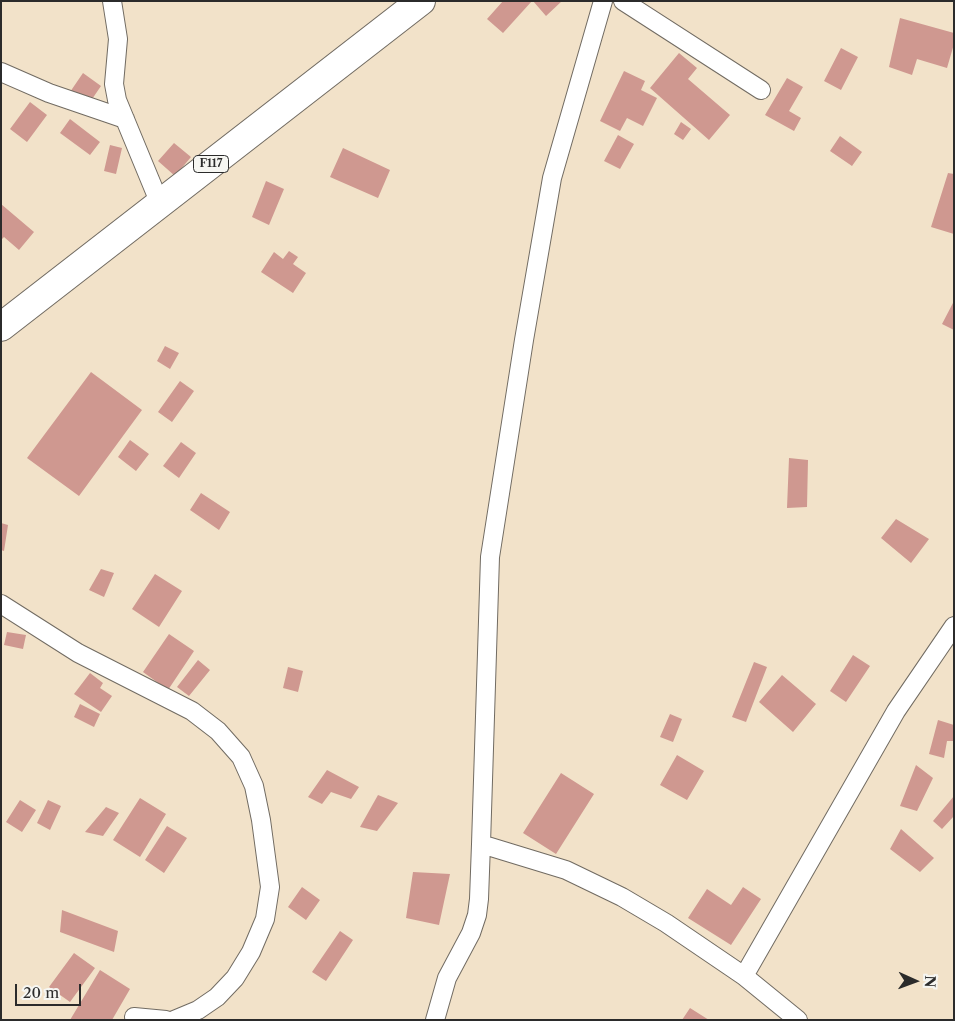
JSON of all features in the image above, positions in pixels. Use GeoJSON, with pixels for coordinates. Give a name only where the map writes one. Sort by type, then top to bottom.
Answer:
{"type":"FeatureCollection","features":[{"type":"Feature","properties":{"kind":"main road","name":"F117"},"geometry":{"type":"LineString","coordinates":[[1,327],[422,1]]}},
{"type":"Feature","properties":{"kind":"street"},"geometry":{"type":"LineString","coordinates":[[112,1],[118,39],[114,84],[116,100],[160,204]]}},
{"type":"Feature","properties":{"kind":"street"},"geometry":{"type":"LineString","coordinates":[[436,1020],[447,978],[471,933],[480,898],[490,557],[522,350],[552,178],[603,1]]}},
{"type":"Feature","properties":{"kind":"street"},"geometry":{"type":"LineString","coordinates":[[623,1],[761,90]]}},
{"type":"Feature","properties":{"kind":"street"},"geometry":{"type":"LineString","coordinates":[[1,72],[49,93],[125,119]]}},
{"type":"Feature","properties":{"kind":"street"},"geometry":{"type":"LineString","coordinates":[[1,604],[78,653],[192,711],[218,731],[241,757],[250,779],[261,820],[270,887],[265,919],[251,952],[235,978],[217,997],[198,1010],[174,1020]]}},
{"type":"Feature","properties":{"kind":"street"},"geometry":{"type":"LineString","coordinates":[[744,976],[896,711],[954,626]]}},
{"type":"Feature","properties":{"kind":"street"},"geometry":{"type":"LineString","coordinates":[[481,844],[566,870],[622,897],[666,923],[744,976],[798,1020]]}},
{"type":"Feature","properties":{"kind":"street"},"geometry":{"type":"LineString","coordinates":[[134,1017],[166,1020]]}},
{"type":"Feature","properties":{"kind":"building"},"geometry":{"type":"Polygon","coordinates":[[[503,1],[532,1],[503,33],[487,19],[503,1]]]}},
{"type":"Feature","properties":{"kind":"building"},"geometry":{"type":"Polygon","coordinates":[[[533,1],[562,1],[546,16],[533,1]]]}},
{"type":"Feature","properties":{"kind":"building"},"geometry":{"type":"Polygon","coordinates":[[[900,18],[954,33],[954,44],[947,68],[917,59],[912,75],[889,67],[900,18]]]}},
{"type":"Feature","properties":{"kind":"building"},"geometry":{"type":"Polygon","coordinates":[[[841,48],[858,57],[841,90],[824,81],[841,48]]]}},
{"type":"Feature","properties":{"kind":"building"},"geometry":{"type":"Polygon","coordinates":[[[679,53],[697,68],[688,79],[730,115],[709,140],[650,88],[679,53]]]}},
{"type":"Feature","properties":{"kind":"building"},"geometry":{"type":"Polygon","coordinates":[[[624,71],[645,81],[641,90],[657,98],[643,126],[627,118],[620,131],[600,121],[624,71]]]}},
{"type":"Feature","properties":{"kind":"building"},"geometry":{"type":"Polygon","coordinates":[[[83,73],[101,86],[88,105],[70,92],[83,73]]]}},
{"type":"Feature","properties":{"kind":"building"},"geometry":{"type":"Polygon","coordinates":[[[787,78],[803,87],[789,111],[801,118],[794,131],[765,115],[787,78]]]}},
{"type":"Feature","properties":{"kind":"building"},"geometry":{"type":"Polygon","coordinates":[[[30,102],[47,115],[27,142],[10,129],[30,102]]]}},
{"type":"Feature","properties":{"kind":"building"},"geometry":{"type":"Polygon","coordinates":[[[70,119],[100,142],[90,155],[60,133],[70,119]]]}},
{"type":"Feature","properties":{"kind":"building"},"geometry":{"type":"Polygon","coordinates":[[[681,122],[691,129],[683,140],[674,134],[681,122]]]}},
{"type":"Feature","properties":{"kind":"building"},"geometry":{"type":"Polygon","coordinates":[[[618,135],[634,144],[620,169],[604,161],[618,135]]]}},
{"type":"Feature","properties":{"kind":"building"},"geometry":{"type":"Polygon","coordinates":[[[840,136],[862,152],[852,166],[830,151],[840,136]]]}},
{"type":"Feature","properties":{"kind":"building"},"geometry":{"type":"Polygon","coordinates":[[[174,143],[191,157],[175,176],[158,161],[174,143]]]}},
{"type":"Feature","properties":{"kind":"building"},"geometry":{"type":"Polygon","coordinates":[[[110,145],[122,148],[116,174],[104,171],[110,145]]]}},
{"type":"Feature","properties":{"kind":"building"},"geometry":{"type":"Polygon","coordinates":[[[343,148],[390,170],[378,198],[330,177],[343,148]]]}},
{"type":"Feature","properties":{"kind":"building"},"geometry":{"type":"Polygon","coordinates":[[[948,173],[954,174],[954,234],[931,227],[948,173]]]}},
{"type":"Feature","properties":{"kind":"building"},"geometry":{"type":"Polygon","coordinates":[[[266,181],[284,189],[269,225],[252,217],[266,181]]]}},
{"type":"Feature","properties":{"kind":"building"},"geometry":{"type":"Polygon","coordinates":[[[1,204],[34,232],[19,250],[4,237],[1,240],[1,204]]]}},
{"type":"Feature","properties":{"kind":"building"},"geometry":{"type":"Polygon","coordinates":[[[289,251],[298,257],[293,264],[306,273],[293,293],[261,272],[274,252],[283,259],[289,251]]]}},
{"type":"Feature","properties":{"kind":"building"},"geometry":{"type":"Polygon","coordinates":[[[954,301],[954,330],[942,324],[954,301]]]}},
{"type":"Feature","properties":{"kind":"building"},"geometry":{"type":"Polygon","coordinates":[[[165,346],[179,353],[170,369],[157,361],[165,346]]]}},
{"type":"Feature","properties":{"kind":"building"},"geometry":{"type":"Polygon","coordinates":[[[91,372],[142,410],[79,496],[27,458],[91,372]]]}},
{"type":"Feature","properties":{"kind":"building"},"geometry":{"type":"Polygon","coordinates":[[[180,381],[194,391],[172,422],[158,412],[180,381]]]}},
{"type":"Feature","properties":{"kind":"building"},"geometry":{"type":"Polygon","coordinates":[[[130,440],[149,454],[136,471],[118,457],[130,440]]]}},
{"type":"Feature","properties":{"kind":"building"},"geometry":{"type":"Polygon","coordinates":[[[181,442],[196,453],[179,478],[163,466],[181,442]]]}},
{"type":"Feature","properties":{"kind":"building"},"geometry":{"type":"Polygon","coordinates":[[[789,458],[808,460],[807,507],[787,508],[789,458]]]}},
{"type":"Feature","properties":{"kind":"building"},"geometry":{"type":"Polygon","coordinates":[[[201,493],[230,512],[219,530],[190,510],[201,493]]]}},
{"type":"Feature","properties":{"kind":"building"},"geometry":{"type":"Polygon","coordinates":[[[896,519],[929,539],[911,563],[881,538],[896,519]]]}},
{"type":"Feature","properties":{"kind":"building"},"geometry":{"type":"Polygon","coordinates":[[[1,523],[8,525],[4,551],[1,550],[1,523]]]}},
{"type":"Feature","properties":{"kind":"building"},"geometry":{"type":"Polygon","coordinates":[[[101,569],[114,573],[104,597],[89,590],[101,569]]]}},
{"type":"Feature","properties":{"kind":"building"},"geometry":{"type":"Polygon","coordinates":[[[155,574],[182,591],[159,627],[132,609],[155,574]]]}},
{"type":"Feature","properties":{"kind":"building"},"geometry":{"type":"Polygon","coordinates":[[[7,632],[26,635],[23,649],[4,645],[7,632]]]}},
{"type":"Feature","properties":{"kind":"building"},"geometry":{"type":"Polygon","coordinates":[[[169,634],[194,651],[168,690],[143,672],[169,634]]]}},
{"type":"Feature","properties":{"kind":"building"},"geometry":{"type":"Polygon","coordinates":[[[853,655],[870,666],[846,702],[830,691],[853,655]]]}},
{"type":"Feature","properties":{"kind":"building"},"geometry":{"type":"Polygon","coordinates":[[[198,660],[210,670],[189,696],[177,687],[198,660]]]}},
{"type":"Feature","properties":{"kind":"building"},"geometry":{"type":"Polygon","coordinates":[[[754,662],[767,667],[746,722],[732,717],[754,662]]]}},
{"type":"Feature","properties":{"kind":"building"},"geometry":{"type":"Polygon","coordinates":[[[288,667],[303,671],[298,692],[283,688],[288,667]]]}},
{"type":"Feature","properties":{"kind":"building"},"geometry":{"type":"Polygon","coordinates":[[[90,673],[103,683],[100,688],[112,696],[101,712],[74,694],[90,673]]]}},
{"type":"Feature","properties":{"kind":"building"},"geometry":{"type":"Polygon","coordinates":[[[782,675],[816,704],[793,732],[759,702],[782,675]]]}},
{"type":"Feature","properties":{"kind":"building"},"geometry":{"type":"Polygon","coordinates":[[[80,704],[100,714],[94,727],[74,717],[80,704]]]}},
{"type":"Feature","properties":{"kind":"building"},"geometry":{"type":"Polygon","coordinates":[[[670,714],[682,719],[673,742],[660,737],[670,714]]]}},
{"type":"Feature","properties":{"kind":"building"},"geometry":{"type":"Polygon","coordinates":[[[938,720],[954,725],[954,741],[947,741],[944,758],[929,754],[938,720]]]}},
{"type":"Feature","properties":{"kind":"building"},"geometry":{"type":"Polygon","coordinates":[[[677,755],[704,771],[687,800],[660,785],[677,755]]]}},
{"type":"Feature","properties":{"kind":"building"},"geometry":{"type":"Polygon","coordinates":[[[916,765],[933,778],[917,811],[900,806],[916,765]]]}},
{"type":"Feature","properties":{"kind":"building"},"geometry":{"type":"Polygon","coordinates":[[[327,770],[359,787],[351,799],[331,792],[322,804],[308,797],[327,770]]]}},
{"type":"Feature","properties":{"kind":"building"},"geometry":{"type":"Polygon","coordinates":[[[561,773],[594,794],[556,854],[523,833],[561,773]]]}},
{"type":"Feature","properties":{"kind":"building"},"geometry":{"type":"Polygon","coordinates":[[[378,795],[398,803],[377,831],[360,827],[378,795]]]}},
{"type":"Feature","properties":{"kind":"building"},"geometry":{"type":"Polygon","coordinates":[[[954,796],[954,816],[942,829],[933,821],[954,796]]]}},
{"type":"Feature","properties":{"kind":"building"},"geometry":{"type":"Polygon","coordinates":[[[140,798],[166,814],[140,857],[113,840],[140,798]]]}},
{"type":"Feature","properties":{"kind":"building"},"geometry":{"type":"Polygon","coordinates":[[[20,800],[36,810],[22,832],[6,822],[20,800]]]}},
{"type":"Feature","properties":{"kind":"building"},"geometry":{"type":"Polygon","coordinates":[[[48,800],[61,806],[50,830],[37,823],[48,800]]]}},
{"type":"Feature","properties":{"kind":"building"},"geometry":{"type":"Polygon","coordinates":[[[106,807],[119,813],[103,836],[85,832],[106,807]]]}},
{"type":"Feature","properties":{"kind":"building"},"geometry":{"type":"Polygon","coordinates":[[[167,826],[187,838],[164,873],[145,860],[167,826]]]}},
{"type":"Feature","properties":{"kind":"building"},"geometry":{"type":"Polygon","coordinates":[[[901,829],[934,858],[920,872],[890,849],[901,829]]]}},
{"type":"Feature","properties":{"kind":"building"},"geometry":{"type":"Polygon","coordinates":[[[413,872],[450,874],[439,925],[406,918],[413,872]]]}},
{"type":"Feature","properties":{"kind":"building"},"geometry":{"type":"Polygon","coordinates":[[[302,887],[320,900],[306,920],[288,907],[302,887]]]}},
{"type":"Feature","properties":{"kind":"building"},"geometry":{"type":"Polygon","coordinates":[[[743,887],[761,899],[731,945],[688,918],[707,889],[731,905],[743,887]]]}},
{"type":"Feature","properties":{"kind":"building"},"geometry":{"type":"Polygon","coordinates":[[[62,910],[118,931],[114,952],[60,932],[62,910]]]}},
{"type":"Feature","properties":{"kind":"building"},"geometry":{"type":"Polygon","coordinates":[[[340,931],[353,940],[326,981],[312,972],[340,931]]]}},
{"type":"Feature","properties":{"kind":"building"},"geometry":{"type":"Polygon","coordinates":[[[74,953],[95,968],[70,1002],[49,987],[74,953]]]}},
{"type":"Feature","properties":{"kind":"building"},"geometry":{"type":"Polygon","coordinates":[[[100,970],[130,989],[112,1020],[70,1020],[100,970]]]}},
{"type":"Feature","properties":{"kind":"building"},"geometry":{"type":"Polygon","coordinates":[[[690,1008],[709,1020],[682,1020],[690,1008]]]}}]}
